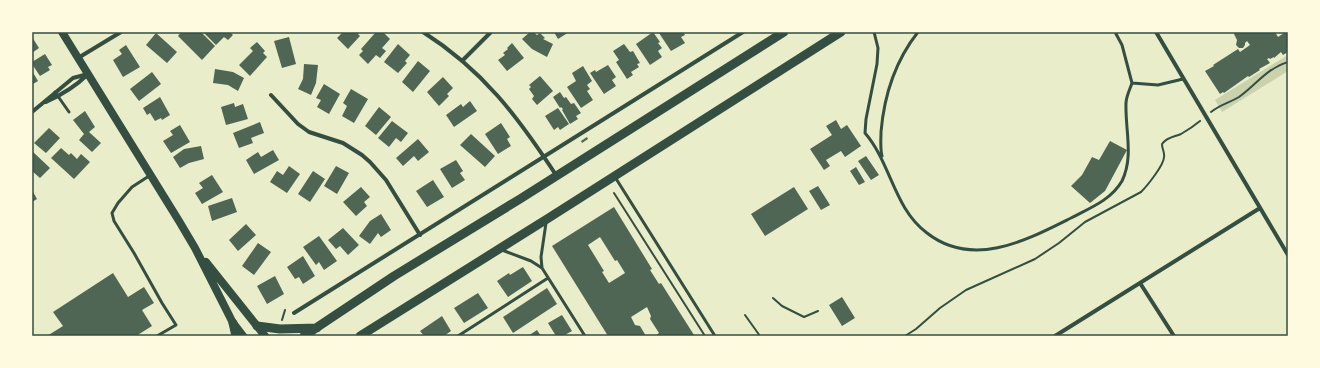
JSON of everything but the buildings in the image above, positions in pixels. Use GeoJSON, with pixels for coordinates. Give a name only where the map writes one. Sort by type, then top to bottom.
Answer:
{"type":"FeatureCollection","features":[{"type":"Feature","properties":{"kind":"main road"},"geometry":{"type":"LineString","coordinates":[[62,32],[195,248],[233,323],[243,336]]}},
{"type":"Feature","properties":{"kind":"main road"},"geometry":{"type":"LineString","coordinates":[[304,336],[394,276],[784,32]]}},
{"type":"Feature","properties":{"kind":"main road"},"geometry":{"type":"LineString","coordinates":[[360,336],[841,32]]}},
{"type":"Feature","properties":{"kind":"main road"},"geometry":{"type":"LineString","coordinates":[[195,248],[265,336]]}},
{"type":"Feature","properties":{"kind":"main road"},"geometry":{"type":"LineString","coordinates":[[233,323],[236,336]]}},
{"type":"Feature","properties":{"kind":"main road"},"geometry":{"type":"LineString","coordinates":[[257,326],[280,329],[317,328]]}},
{"type":"Feature","properties":{"kind":"street"},"geometry":{"type":"LineString","coordinates":[[78,58],[121,32]]}},
{"type":"Feature","properties":{"kind":"street"},"geometry":{"type":"LineString","coordinates":[[423,32],[440,43],[462,61],[506,104],[557,175]]}},
{"type":"Feature","properties":{"kind":"street"},"geometry":{"type":"LineString","coordinates":[[462,61],[491,32]]}},
{"type":"Feature","properties":{"kind":"street"},"geometry":{"type":"LineString","coordinates":[[294,313],[743,32]]}},
{"type":"Feature","properties":{"kind":"street"},"geometry":{"type":"LineString","coordinates":[[1156,32],[1288,255]]}},
{"type":"Feature","properties":{"kind":"street"},"geometry":{"type":"LineString","coordinates":[[32,112],[73,78],[88,74]]}},
{"type":"Feature","properties":{"kind":"street"},"geometry":{"type":"LineString","coordinates":[[40,105],[77,85],[88,74]]}},
{"type":"Feature","properties":{"kind":"street"},"geometry":{"type":"LineString","coordinates":[[271,95],[298,124],[309,132],[342,143],[362,155],[370,162],[386,180],[420,235]]}},
{"type":"Feature","properties":{"kind":"street"},"geometry":{"type":"LineString","coordinates":[[1055,336],[1260,208]]}},
{"type":"Feature","properties":{"kind":"street"},"geometry":{"type":"LineString","coordinates":[[1140,283],[1174,336]]}},
{"type":"Feature","properties":{"kind":"lane"},"geometry":{"type":"LineString","coordinates":[[874,32],[878,48],[877,64],[866,119],[865,134],[872,141],[883,160],[894,186],[911,217],[927,234],[938,240],[960,249],[972,250],[986,250],[1023,241],[1101,202],[1109,197],[1115,190],[1125,173],[1128,162],[1129,152],[1126,101],[1132,83],[1122,45],[1116,32]]}},
{"type":"Feature","properties":{"kind":"lane"},"geometry":{"type":"LineString","coordinates":[[883,160],[880,144],[884,111],[890,84],[901,58],[918,32]]}},
{"type":"Feature","properties":{"kind":"lane"},"geometry":{"type":"LineString","coordinates":[[1132,83],[1158,85],[1183,79]]}},
{"type":"Feature","properties":{"kind":"lane"},"geometry":{"type":"LineString","coordinates":[[55,92],[69,112]]}},
{"type":"Feature","properties":{"kind":"lane"},"geometry":{"type":"LineString","coordinates":[[150,175],[132,187],[118,203],[112,213],[114,221],[176,325],[157,336]]}},
{"type":"Feature","properties":{"kind":"lane"},"geometry":{"type":"LineString","coordinates":[[614,176],[715,336]]}},
{"type":"Feature","properties":{"kind":"lane"},"geometry":{"type":"LineString","coordinates":[[547,219],[541,257],[542,268],[585,336]]}},
{"type":"Feature","properties":{"kind":"lane"},"geometry":{"type":"LineString","coordinates":[[499,249],[514,256],[531,261],[542,268]]}},
{"type":"Feature","properties":{"kind":"lane"},"geometry":{"type":"LineString","coordinates":[[458,336],[548,278]]}},
{"type":"Feature","properties":{"kind":"path"},"geometry":{"type":"LineString","coordinates":[[614,193],[705,336]]}},
{"type":"Feature","properties":{"kind":"path"},"geometry":{"type":"LineString","coordinates":[[773,298],[782,306],[804,317],[818,311]]}},
{"type":"Feature","properties":{"kind":"path"},"geometry":{"type":"LineString","coordinates":[[280,324],[285,310]]}},
{"type":"Feature","properties":{"kind":"path"},"geometry":{"type":"LineString","coordinates":[[745,315],[760,336]]}},
{"type":"Feature","properties":{"kind":"green space"},"geometry":{"type":"Polygon","coordinates":[[[1288,55],[1288,71],[1222,112],[1215,100],[1288,55]]]}}]}
